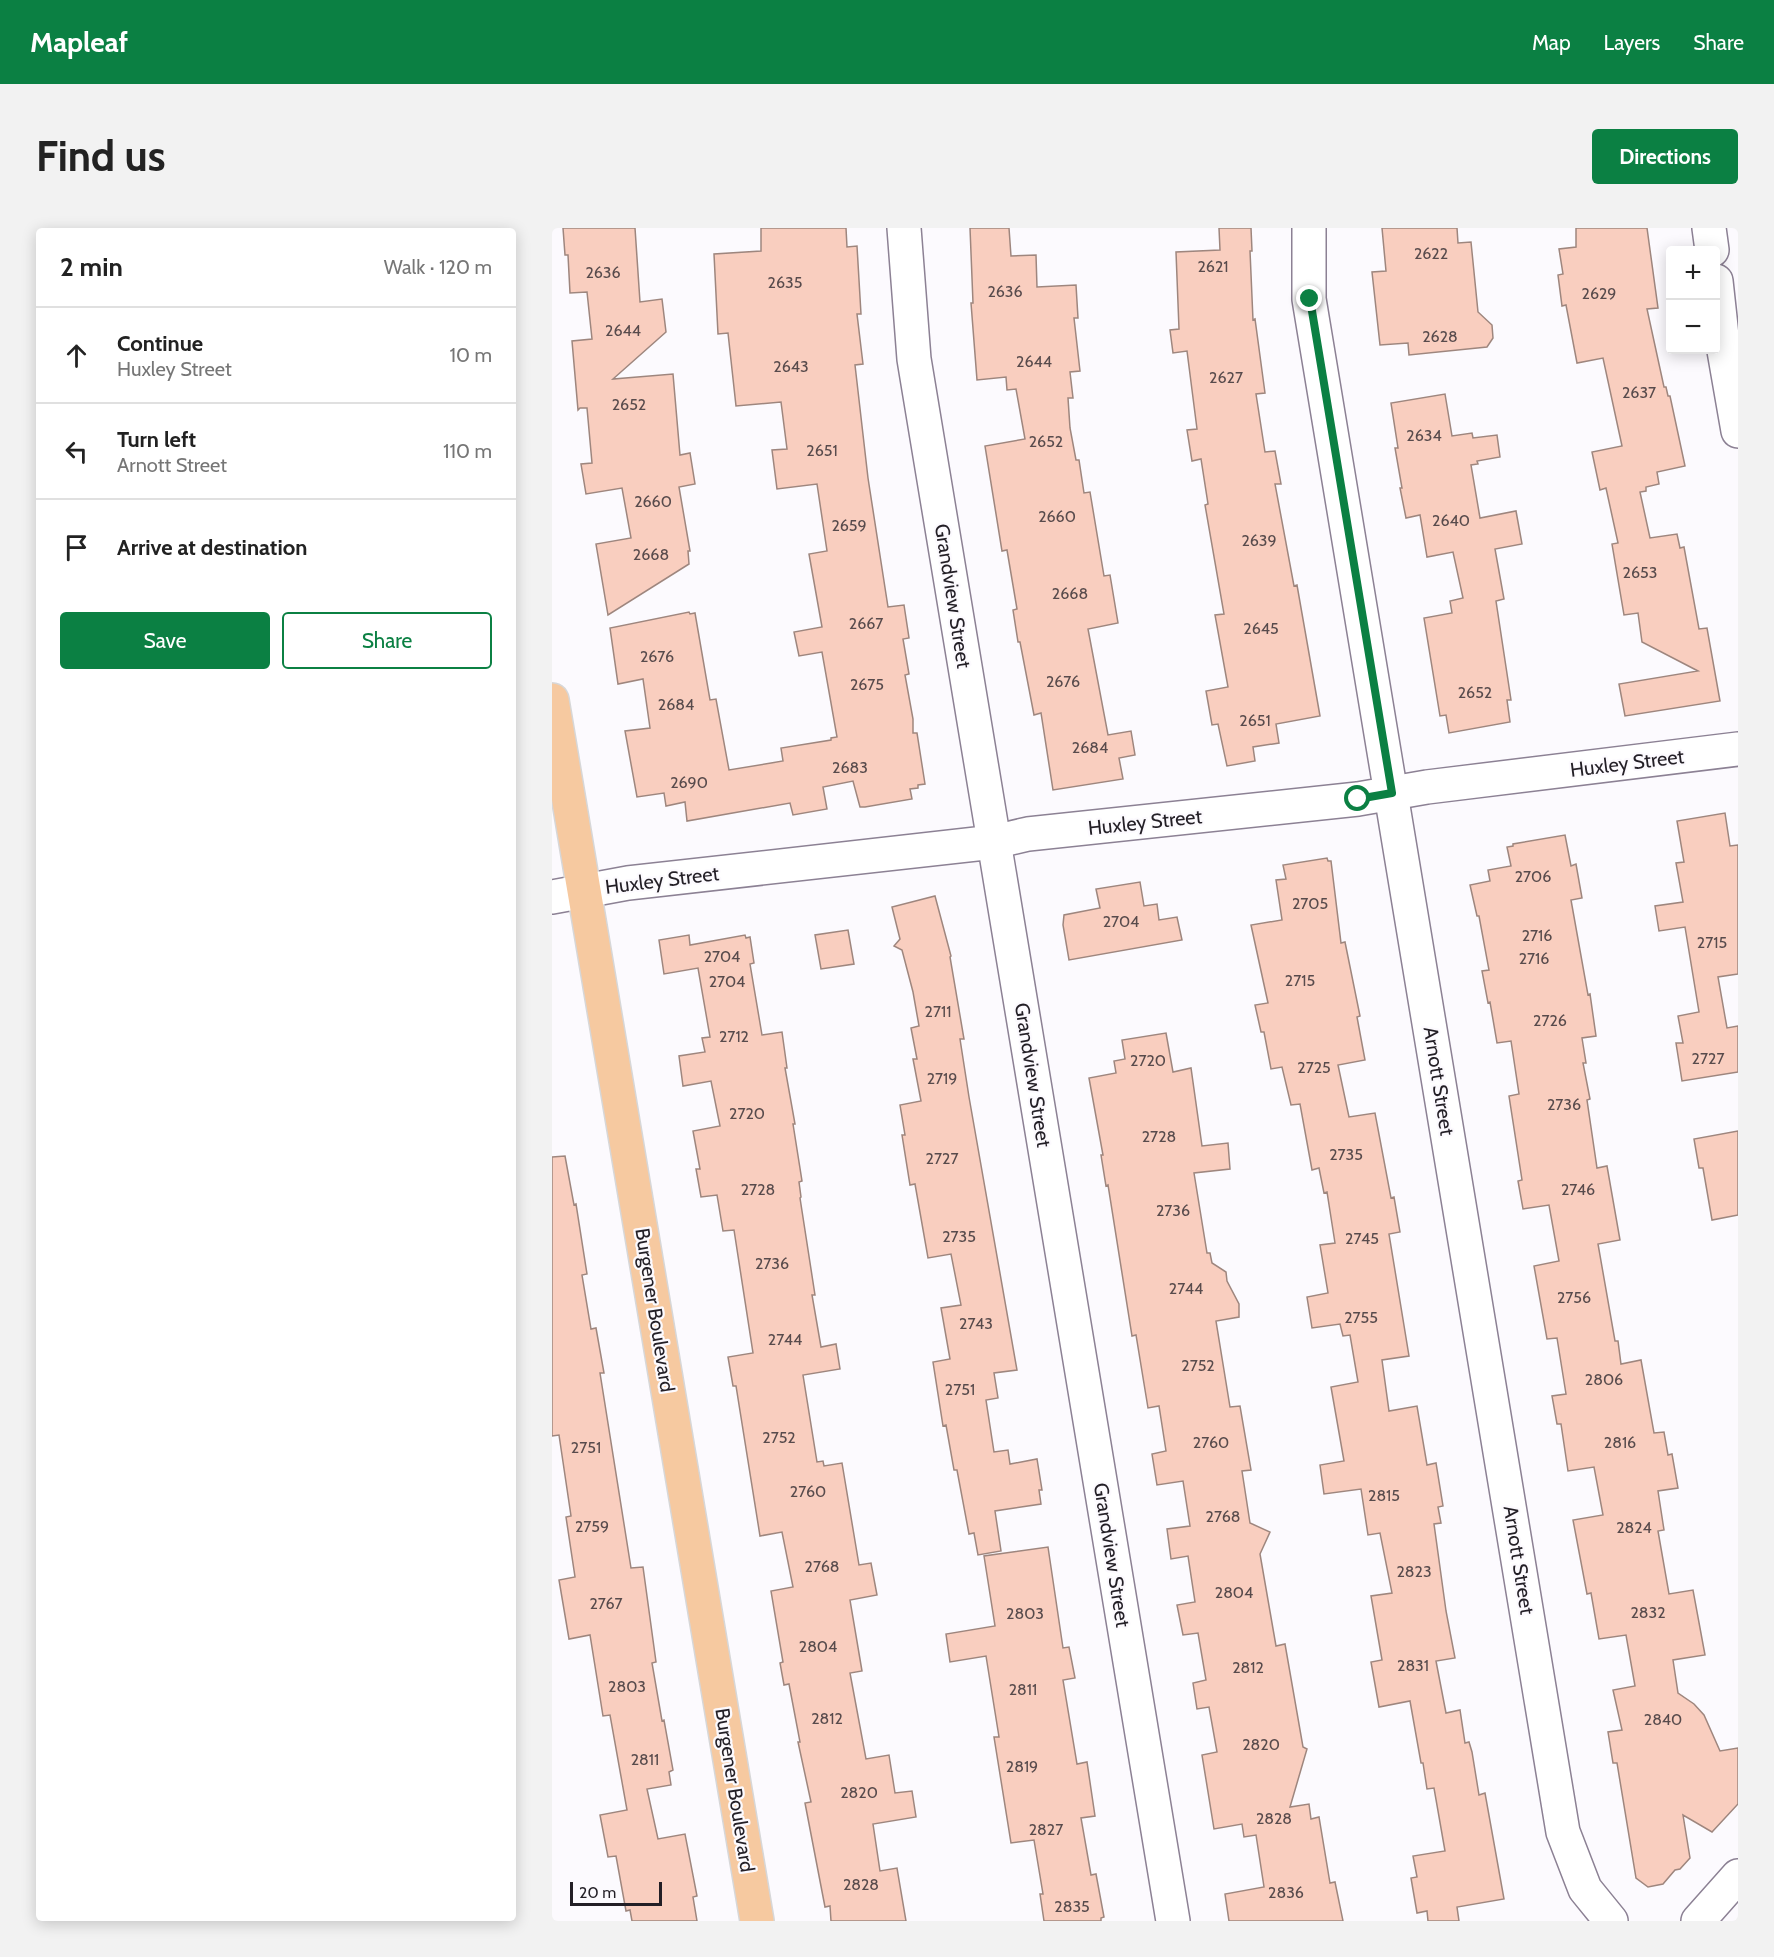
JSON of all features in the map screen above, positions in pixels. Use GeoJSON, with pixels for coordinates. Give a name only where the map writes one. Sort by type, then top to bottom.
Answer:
{"type":"FeatureCollection","features":[{"type":"Feature","properties":{"kind":"main road","name":"Burgener Boulevard"},"geometry":{"type":"LineString","coordinates":[[552,700],[757,1921]]}},
{"type":"Feature","properties":{"kind":"street","name":"Grandview Street"},"geometry":{"type":"LineString","coordinates":[[904,228],[914,359],[1173,1921]]}},
{"type":"Feature","properties":{"kind":"street","name":"Arnott Street"},"geometry":{"type":"LineString","coordinates":[[1309,228],[1310,299],[1563,1832],[1585,1889],[1611,1921]]}},
{"type":"Feature","properties":{"kind":"street"},"geometry":{"type":"LineString","coordinates":[[1709,228],[1711,246]]}},
{"type":"Feature","properties":{"kind":"street"},"geometry":{"type":"LineString","coordinates":[[1718,300],[1723,345],[1738,431]]}},
{"type":"Feature","properties":{"kind":"street","name":"Huxley Street"},"geometry":{"type":"LineString","coordinates":[[552,897],[628,883],[994,842],[1028,834],[1358,799],[1427,787],[1738,749]]}},
{"type":"Feature","properties":{"kind":"street"},"geometry":{"type":"LineString","coordinates":[[1698,1921],[1738,1876]]}},
{"type":"Feature","properties":{"kind":"building"},"geometry":{"type":"Polygon","coordinates":[[[563,228],[635,228],[640,302],[662,299],[666,332],[613,379],[673,374],[680,455],[690,453],[695,484],[679,487],[690,551],[688,551],[689,564],[608,615],[596,544],[631,538],[622,488],[586,494],[581,464],[592,463],[587,408],[578,410],[572,341],[592,339],[587,292],[570,293],[568,255],[565,255],[563,228]]]}},
{"type":"Feature","properties":{"kind":"building"},"geometry":{"type":"Polygon","coordinates":[[[761,228],[846,228],[847,247],[857,246],[861,314],[857,314],[863,364],[855,365],[868,478],[888,607],[904,605],[909,638],[903,639],[909,674],[905,675],[913,719],[913,733],[917,733],[925,784],[910,789],[912,799],[860,807],[853,781],[823,787],[827,809],[793,815],[790,803],[687,821],[685,802],[666,806],[664,793],[637,797],[625,731],[650,728],[643,679],[618,684],[610,628],[689,612],[690,614],[695,613],[710,700],[716,699],[729,770],[783,761],[781,748],[837,737],[822,652],[799,656],[794,632],[822,627],[809,554],[827,551],[817,484],[777,489],[772,450],[787,449],[781,402],[736,406],[728,333],[718,334],[714,254],[761,251],[761,228]]]}},
{"type":"Feature","properties":{"kind":"building"},"geometry":{"type":"Polygon","coordinates":[[[970,228],[1009,228],[1011,256],[1036,255],[1037,287],[1076,285],[1078,318],[1074,318],[1080,371],[1070,372],[1073,398],[1068,398],[1070,428],[1076,460],[1079,460],[1084,493],[1090,492],[1104,576],[1110,575],[1118,623],[1088,629],[1108,735],[1131,731],[1135,755],[1119,758],[1123,779],[1053,790],[1041,713],[1034,715],[1020,642],[1018,642],[1013,610],[1017,609],[1007,550],[1002,551],[985,446],[1025,439],[1016,389],[1007,390],[1006,377],[977,380],[971,303],[973,303],[970,228]]]}},
{"type":"Feature","properties":{"kind":"building"},"geometry":{"type":"Polygon","coordinates":[[[1219,228],[1251,228],[1253,320],[1255,319],[1265,393],[1256,394],[1265,452],[1275,451],[1281,484],[1275,484],[1294,586],[1297,585],[1320,716],[1276,724],[1279,743],[1253,747],[1255,761],[1227,766],[1218,724],[1212,725],[1206,691],[1228,687],[1215,615],[1224,614],[1205,505],[1208,504],[1201,459],[1192,461],[1187,430],[1197,429],[1187,351],[1173,353],[1170,330],[1179,329],[1176,252],[1220,250],[1219,228]]]}},
{"type":"Feature","properties":{"kind":"building"},"geometry":{"type":"Polygon","coordinates":[[[1382,228],[1457,228],[1458,243],[1471,242],[1478,312],[1492,325],[1493,338],[1487,347],[1409,355],[1408,343],[1380,345],[1372,272],[1386,271],[1382,228]]]}},
{"type":"Feature","properties":{"kind":"building"},"geometry":{"type":"Polygon","coordinates":[[[1576,228],[1647,228],[1658,308],[1647,309],[1664,387],[1670,396],[1685,466],[1657,472],[1659,484],[1646,487],[1646,491],[1640,492],[1650,538],[1677,534],[1680,548],[1684,547],[1699,629],[1707,628],[1720,701],[1625,716],[1619,684],[1698,671],[1642,642],[1638,613],[1624,615],[1612,544],[1618,543],[1606,488],[1600,490],[1592,452],[1622,446],[1603,358],[1577,363],[1566,305],[1562,306],[1558,275],[1563,274],[1559,249],[1576,247],[1576,228]]]}},
{"type":"Feature","properties":{"kind":"building"},"geometry":{"type":"Polygon","coordinates":[[[1445,394],[1452,436],[1472,433],[1473,438],[1497,435],[1500,457],[1477,461],[1478,464],[1471,465],[1480,518],[1516,511],[1522,544],[1495,549],[1504,599],[1496,601],[1511,700],[1507,700],[1510,722],[1449,733],[1446,715],[1440,716],[1424,618],[1452,613],[1450,601],[1463,598],[1453,552],[1427,557],[1420,515],[1406,518],[1400,488],[1402,488],[1395,448],[1398,448],[1391,403],[1445,394]]]}},
{"type":"Feature","properties":{"kind":"building"},"geometry":{"type":"Polygon","coordinates":[[[1725,813],[1730,846],[1738,845],[1738,974],[1718,977],[1727,1028],[1738,1026],[1738,1072],[1682,1081],[1676,1043],[1683,1043],[1678,1016],[1699,1012],[1685,927],[1659,931],[1655,906],[1683,902],[1676,863],[1684,862],[1677,821],[1725,813]]]}},
{"type":"Feature","properties":{"kind":"building"},"geometry":{"type":"Polygon","coordinates":[[[1565,835],[1571,866],[1576,864],[1582,898],[1571,900],[1596,1036],[1582,1038],[1586,1063],[1583,1063],[1590,1099],[1587,1100],[1597,1168],[1607,1166],[1620,1240],[1598,1244],[1621,1364],[1641,1360],[1654,1433],[1664,1432],[1668,1455],[1672,1454],[1678,1488],[1658,1491],[1664,1530],[1658,1531],[1669,1594],[1693,1590],[1705,1655],[1673,1660],[1678,1693],[1694,1704],[1704,1715],[1720,1751],[1738,1748],[1738,1804],[1712,1832],[1683,1815],[1690,1858],[1663,1884],[1648,1887],[1636,1878],[1617,1763],[1613,1763],[1608,1732],[1622,1730],[1613,1690],[1635,1686],[1626,1635],[1599,1639],[1591,1593],[1587,1594],[1573,1520],[1603,1515],[1594,1467],[1568,1471],[1561,1424],[1557,1424],[1552,1396],[1566,1394],[1557,1338],[1547,1339],[1534,1266],[1559,1261],[1549,1205],[1523,1209],[1518,1181],[1522,1180],[1509,1096],[1519,1094],[1511,1041],[1497,1043],[1482,971],[1489,970],[1479,916],[1477,916],[1470,885],[1490,881],[1488,870],[1511,866],[1507,847],[1565,835]]]}},
{"type":"Feature","properties":{"kind":"building"},"geometry":{"type":"Polygon","coordinates":[[[1327,858],[1331,861],[1341,943],[1345,942],[1360,1016],[1357,1017],[1365,1060],[1338,1065],[1349,1117],[1375,1113],[1391,1198],[1394,1197],[1400,1232],[1389,1234],[1409,1356],[1382,1360],[1389,1411],[1417,1406],[1427,1465],[1436,1463],[1443,1506],[1438,1507],[1441,1523],[1434,1524],[1455,1658],[1436,1661],[1446,1713],[1460,1710],[1465,1743],[1469,1742],[1472,1752],[1479,1795],[1485,1793],[1504,1899],[1457,1907],[1459,1921],[1428,1921],[1427,1911],[1417,1913],[1411,1878],[1417,1877],[1413,1856],[1445,1851],[1434,1788],[1427,1789],[1410,1701],[1379,1707],[1371,1662],[1382,1660],[1371,1596],[1392,1593],[1380,1533],[1368,1535],[1361,1489],[1324,1494],[1320,1465],[1344,1461],[1331,1387],[1358,1382],[1350,1335],[1343,1336],[1340,1324],[1312,1328],[1307,1297],[1328,1293],[1320,1245],[1335,1243],[1327,1192],[1324,1193],[1319,1168],[1312,1170],[1300,1104],[1291,1105],[1282,1067],[1271,1069],[1264,1032],[1261,1032],[1255,1005],[1268,1003],[1251,925],[1282,920],[1276,880],[1286,879],[1283,865],[1327,858]]]}},
{"type":"Feature","properties":{"kind":"building"},"geometry":{"type":"Polygon","coordinates":[[[1140,882],[1144,906],[1157,904],[1159,920],[1177,917],[1182,940],[1069,960],[1063,925],[1064,915],[1100,908],[1096,889],[1140,882]]]}},
{"type":"Feature","properties":{"kind":"building"},"geometry":{"type":"Polygon","coordinates":[[[935,896],[951,956],[964,1039],[960,1039],[969,1097],[1017,1370],[994,1373],[998,1398],[986,1400],[994,1452],[1008,1450],[1010,1464],[1037,1459],[1042,1490],[1039,1490],[1041,1504],[995,1511],[1001,1551],[978,1555],[974,1533],[969,1534],[957,1470],[954,1470],[946,1425],[943,1426],[933,1362],[950,1359],[941,1308],[961,1305],[951,1254],[928,1258],[915,1184],[910,1185],[900,1105],[921,1101],[913,1059],[917,1059],[911,1028],[919,1026],[902,950],[894,946],[900,939],[892,907],[935,896]]]}},
{"type":"Feature","properties":{"kind":"building"},"geometry":{"type":"Polygon","coordinates":[[[848,930],[854,964],[821,969],[815,935],[848,930]]]}},
{"type":"Feature","properties":{"kind":"building"},"geometry":{"type":"Polygon","coordinates":[[[689,935],[690,945],[745,935],[746,938],[750,937],[754,963],[750,964],[762,1035],[782,1032],[787,1068],[785,1068],[802,1181],[799,1182],[800,1198],[815,1295],[812,1295],[821,1347],[836,1344],[840,1369],[803,1375],[817,1462],[823,1461],[824,1466],[842,1463],[859,1565],[871,1563],[877,1595],[850,1600],[862,1671],[850,1673],[866,1759],[889,1755],[895,1793],[912,1791],[916,1817],[873,1824],[880,1871],[897,1868],[906,1921],[831,1921],[830,1906],[825,1907],[805,1803],[811,1802],[789,1684],[784,1685],[780,1663],[783,1662],[771,1591],[793,1587],[782,1532],[760,1536],[736,1386],[733,1386],[728,1357],[753,1353],[734,1230],[723,1231],[717,1195],[701,1197],[696,1169],[700,1169],[693,1131],[720,1126],[711,1081],[683,1086],[679,1056],[705,1052],[702,1038],[710,1037],[698,968],[664,974],[659,940],[689,935]]]}},
{"type":"Feature","properties":{"kind":"building"},"geometry":{"type":"Polygon","coordinates":[[[1166,1033],[1173,1072],[1191,1068],[1202,1146],[1228,1143],[1230,1169],[1194,1173],[1207,1253],[1210,1253],[1212,1263],[1226,1272],[1227,1281],[1239,1304],[1239,1317],[1216,1321],[1230,1407],[1240,1406],[1251,1470],[1242,1471],[1250,1523],[1270,1532],[1260,1554],[1276,1646],[1285,1644],[1303,1747],[1307,1749],[1290,1807],[1309,1804],[1311,1819],[1319,1817],[1330,1883],[1335,1882],[1343,1921],[1229,1921],[1225,1894],[1264,1887],[1256,1835],[1244,1837],[1242,1824],[1214,1829],[1202,1755],[1217,1752],[1209,1707],[1197,1709],[1193,1683],[1206,1680],[1198,1633],[1183,1635],[1177,1605],[1195,1602],[1188,1556],[1171,1559],[1167,1529],[1190,1526],[1183,1481],[1157,1485],[1152,1454],[1166,1451],[1159,1406],[1148,1408],[1136,1335],[1132,1336],[1089,1078],[1116,1073],[1114,1061],[1125,1059],[1122,1040],[1166,1033]]]}},
{"type":"Feature","properties":{"kind":"building"},"geometry":{"type":"Polygon","coordinates":[[[1738,1131],[1738,1215],[1712,1220],[1703,1168],[1699,1168],[1694,1139],[1738,1131]]]}},
{"type":"Feature","properties":{"kind":"building"},"geometry":{"type":"Polygon","coordinates":[[[565,1156],[574,1205],[576,1204],[587,1274],[582,1275],[591,1329],[596,1328],[604,1373],[600,1373],[631,1568],[643,1567],[656,1662],[652,1663],[673,1770],[669,1772],[671,1785],[647,1789],[658,1839],[685,1834],[697,1896],[693,1897],[697,1921],[632,1921],[630,1910],[626,1911],[616,1856],[608,1857],[600,1815],[627,1810],[610,1715],[603,1716],[590,1635],[569,1639],[559,1580],[575,1577],[566,1517],[571,1516],[559,1435],[552,1436],[552,1157],[565,1156]]]}},
{"type":"Feature","properties":{"kind":"building"},"geometry":{"type":"Polygon","coordinates":[[[1048,1547],[1063,1648],[1069,1647],[1075,1678],[1063,1680],[1077,1764],[1087,1762],[1095,1816],[1081,1818],[1091,1875],[1096,1874],[1104,1917],[1101,1921],[1044,1921],[1040,1894],[1043,1894],[1034,1840],[1011,1843],[994,1737],[999,1737],[986,1656],[950,1662],[946,1634],[995,1626],[984,1556],[1048,1547]]]}},
{"type":"Feature","properties":{"kind":"route"},"geometry":{"type":"LineString","coordinates":[[1310,299],[1392,793],[1358,799]]}}]}
